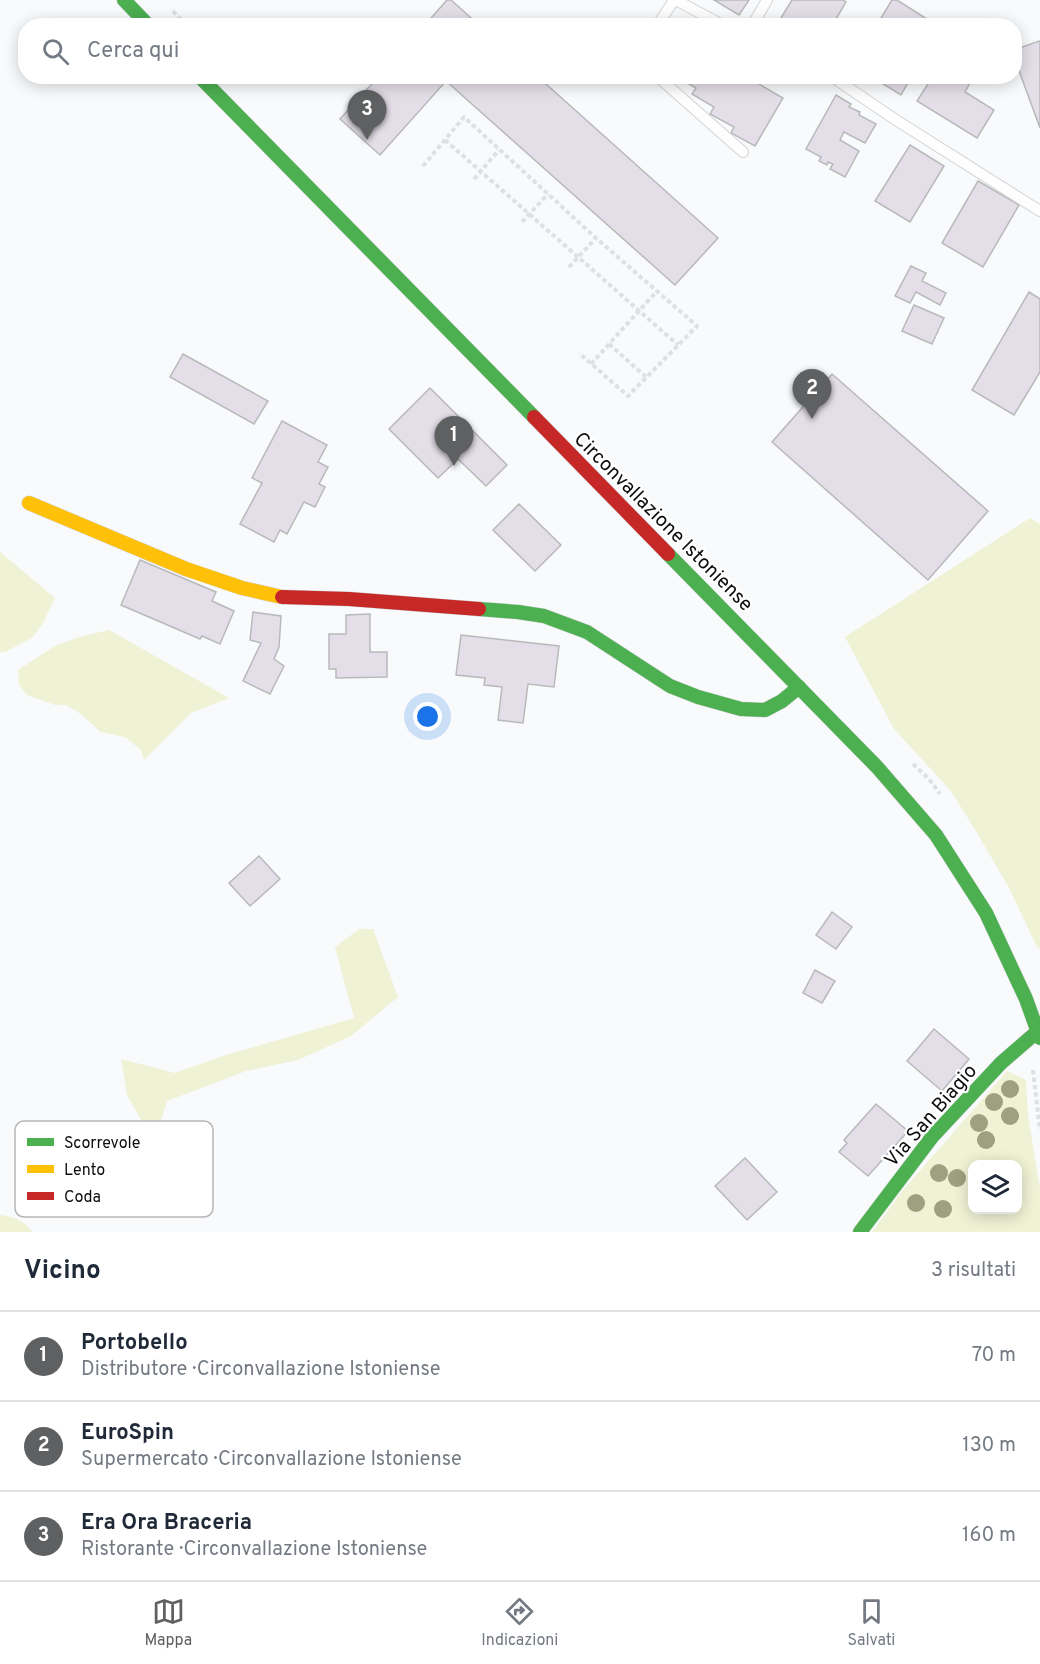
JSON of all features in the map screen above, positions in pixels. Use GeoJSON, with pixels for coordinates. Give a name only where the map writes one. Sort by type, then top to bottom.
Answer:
{"type":"FeatureCollection","features":[{"type":"Feature","properties":{"kind":"main road"},"geometry":{"type":"LineString","coordinates":[[124,0],[141,18]]}},
{"type":"Feature","properties":{"kind":"main road","name":"Circonvallazione Istoniense"},"geometry":{"type":"LineString","coordinates":[[207,84],[877,767],[936,834],[986,913],[1026,999],[1039,1035]]}},
{"type":"Feature","properties":{"kind":"main road"},"geometry":{"type":"LineString","coordinates":[[29,503],[186,569],[277,597],[349,599],[544,616],[587,632],[670,686],[741,710],[765,710],[782,702],[799,687]]}},
{"type":"Feature","properties":{"kind":"main road","name":"Via San Biagio"},"geometry":{"type":"LineString","coordinates":[[860,1232],[932,1137],[1001,1062],[1023,1044],[1039,1035]]}},
{"type":"Feature","properties":{"kind":"lane"},"geometry":{"type":"LineString","coordinates":[[663,18],[675,0],[709,18]]}},
{"type":"Feature","properties":{"kind":"lane"},"geometry":{"type":"LineString","coordinates":[[757,18],[768,0]]}},
{"type":"Feature","properties":{"kind":"lane"},"geometry":{"type":"LineString","coordinates":[[666,84],[743,152]]}},
{"type":"Feature","properties":{"kind":"lane"},"geometry":{"type":"LineString","coordinates":[[843,84],[1040,211]]}},
{"type":"Feature","properties":{"kind":"path"},"geometry":{"type":"LineString","coordinates":[[423,166],[464,117],[596,238],[697,326],[627,396],[579,353]]}},
{"type":"Feature","properties":{"kind":"path"},"geometry":{"type":"LineString","coordinates":[[445,140],[678,345]]}},
{"type":"Feature","properties":{"kind":"path"},"geometry":{"type":"LineString","coordinates":[[474,179],[500,150]]}},
{"type":"Feature","properties":{"kind":"path"},"geometry":{"type":"LineString","coordinates":[[522,222],[548,194]]}},
{"type":"Feature","properties":{"kind":"path"},"geometry":{"type":"LineString","coordinates":[[569,267],[596,238]]}},
{"type":"Feature","properties":{"kind":"path"},"geometry":{"type":"LineString","coordinates":[[591,364],[657,291]]}},
{"type":"Feature","properties":{"kind":"path"},"geometry":{"type":"LineString","coordinates":[[609,344],[646,376]]}},
{"type":"Feature","properties":{"kind":"path"},"geometry":{"type":"LineString","coordinates":[[1023,1044],[1032,1067],[1040,1130]]}},
{"type":"Feature","properties":{"kind":"green space"},"geometry":{"type":"Polygon","coordinates":[[[1030,518],[1040,524],[1040,949],[1008,886],[951,791],[894,729],[845,637],[1030,518]]]}},
{"type":"Feature","properties":{"kind":"green space"},"geometry":{"type":"Polygon","coordinates":[[[0,552],[55,598],[43,623],[32,638],[5,652],[0,652],[0,552]]]}},
{"type":"Feature","properties":{"kind":"green space"},"geometry":{"type":"Polygon","coordinates":[[[109,630],[229,698],[191,713],[144,760],[141,750],[125,737],[101,732],[66,705],[55,705],[27,695],[19,685],[18,670],[55,646],[79,637],[109,630]]]}},
{"type":"Feature","properties":{"kind":"green space"},"geometry":{"type":"Polygon","coordinates":[[[359,929],[373,929],[398,997],[351,1036],[298,1060],[246,1071],[167,1101],[161,1121],[142,1121],[127,1095],[121,1059],[175,1073],[223,1056],[354,1018],[335,947],[359,929]]]}},
{"type":"Feature","properties":{"kind":"green space"},"geometry":{"type":"Polygon","coordinates":[[[1007,1071],[1026,1080],[1028,1115],[1040,1189],[1040,1232],[872,1232],[903,1190],[1007,1071]]]}},
{"type":"Feature","properties":{"kind":"green space"},"geometry":{"type":"Polygon","coordinates":[[[0,1215],[18,1220],[32,1232],[0,1232],[0,1215]]]}},
{"type":"Feature","properties":{"kind":"building"},"geometry":{"type":"Polygon","coordinates":[[[447,0],[451,0],[471,18],[431,18],[447,0]]]}},
{"type":"Feature","properties":{"kind":"building"},"geometry":{"type":"Polygon","coordinates":[[[714,0],[749,0],[739,15],[714,0]]]}},
{"type":"Feature","properties":{"kind":"building"},"geometry":{"type":"Polygon","coordinates":[[[792,0],[843,0],[846,2],[837,18],[781,18],[792,0]]]}},
{"type":"Feature","properties":{"kind":"building"},"geometry":{"type":"Polygon","coordinates":[[[892,0],[897,0],[925,18],[881,18],[892,0]]]}},
{"type":"Feature","properties":{"kind":"building"},"geometry":{"type":"Polygon","coordinates":[[[1040,42],[1040,128],[1022,79],[1022,47],[1040,42]]]}},
{"type":"Feature","properties":{"kind":"building"},"geometry":{"type":"Polygon","coordinates":[[[372,84],[443,84],[380,155],[340,119],[372,84]]]}},
{"type":"Feature","properties":{"kind":"building"},"geometry":{"type":"Polygon","coordinates":[[[449,84],[546,84],[718,238],[675,285],[449,84]]]}},
{"type":"Feature","properties":{"kind":"building"},"geometry":{"type":"Polygon","coordinates":[[[689,84],[759,84],[783,98],[755,146],[731,133],[734,127],[710,114],[714,107],[692,94],[696,88],[689,84]]]}},
{"type":"Feature","properties":{"kind":"building"},"geometry":{"type":"Polygon","coordinates":[[[883,84],[907,84],[901,95],[883,84]]]}},
{"type":"Feature","properties":{"kind":"building"},"geometry":{"type":"Polygon","coordinates":[[[928,84],[970,84],[965,92],[994,110],[977,138],[917,101],[928,84]]]}},
{"type":"Feature","properties":{"kind":"building"},"geometry":{"type":"Polygon","coordinates":[[[836,95],[851,104],[849,107],[860,112],[859,115],[876,124],[865,143],[844,132],[840,140],[859,151],[845,177],[830,169],[833,164],[828,162],[827,165],[819,161],[821,157],[806,149],[836,95]]]}},
{"type":"Feature","properties":{"kind":"building"},"geometry":{"type":"Polygon","coordinates":[[[910,145],[944,166],[910,222],[875,201],[910,145]]]}},
{"type":"Feature","properties":{"kind":"building"},"geometry":{"type":"Polygon","coordinates":[[[978,181],[1019,205],[983,267],[942,243],[978,181]]]}},
{"type":"Feature","properties":{"kind":"building"},"geometry":{"type":"Polygon","coordinates":[[[911,266],[926,273],[922,281],[946,293],[940,305],[916,292],[910,303],[895,296],[911,266]]]}},
{"type":"Feature","properties":{"kind":"building"},"geometry":{"type":"Polygon","coordinates":[[[1029,292],[1040,299],[1040,372],[1014,415],[972,390],[1029,292]]]}},
{"type":"Feature","properties":{"kind":"building"},"geometry":{"type":"Polygon","coordinates":[[[914,305],[944,318],[932,344],[902,331],[914,305]]]}},
{"type":"Feature","properties":{"kind":"building"},"geometry":{"type":"Polygon","coordinates":[[[183,354],[268,401],[254,424],[170,377],[183,354]]]}},
{"type":"Feature","properties":{"kind":"building"},"geometry":{"type":"Polygon","coordinates":[[[832,374],[988,511],[928,580],[772,442],[832,374]]]}},
{"type":"Feature","properties":{"kind":"building"},"geometry":{"type":"Polygon","coordinates":[[[430,388],[507,465],[486,486],[458,459],[438,478],[389,429],[430,388]]]}},
{"type":"Feature","properties":{"kind":"building"},"geometry":{"type":"Polygon","coordinates":[[[282,421],[327,445],[318,462],[328,467],[319,484],[325,487],[315,507],[304,502],[287,534],[280,530],[274,542],[240,524],[262,483],[252,478],[282,421]]]}},
{"type":"Feature","properties":{"kind":"building"},"geometry":{"type":"Polygon","coordinates":[[[519,504],[561,545],[535,571],[493,530],[519,504]]]}},
{"type":"Feature","properties":{"kind":"building"},"geometry":{"type":"Polygon","coordinates":[[[140,560],[216,592],[212,601],[234,611],[220,644],[202,636],[200,639],[121,605],[140,560]]]}},
{"type":"Feature","properties":{"kind":"building"},"geometry":{"type":"Polygon","coordinates":[[[253,612],[281,616],[279,647],[274,659],[284,666],[270,694],[243,681],[261,643],[250,640],[253,612]]]}},
{"type":"Feature","properties":{"kind":"building"},"geometry":{"type":"Polygon","coordinates":[[[370,614],[370,652],[387,652],[387,677],[336,678],[336,669],[329,669],[329,634],[346,634],[346,615],[370,614]]]}},
{"type":"Feature","properties":{"kind":"building"},"geometry":{"type":"Polygon","coordinates":[[[461,635],[559,646],[554,687],[528,684],[523,723],[498,720],[502,687],[484,685],[485,678],[456,675],[461,635]]]}},
{"type":"Feature","properties":{"kind":"building"},"geometry":{"type":"Polygon","coordinates":[[[259,856],[280,879],[250,906],[229,883],[259,856]]]}},
{"type":"Feature","properties":{"kind":"building"},"geometry":{"type":"Polygon","coordinates":[[[832,912],[852,927],[836,949],[816,935],[832,912]]]}},
{"type":"Feature","properties":{"kind":"building"},"geometry":{"type":"Polygon","coordinates":[[[815,970],[835,981],[822,1003],[803,993],[815,970]]]}},
{"type":"Feature","properties":{"kind":"building"},"geometry":{"type":"Polygon","coordinates":[[[934,1029],[969,1059],[942,1091],[907,1061],[934,1029]]]}},
{"type":"Feature","properties":{"kind":"building"},"geometry":{"type":"Polygon","coordinates":[[[876,1104],[908,1131],[868,1176],[839,1152],[847,1143],[844,1140],[876,1104]]]}},
{"type":"Feature","properties":{"kind":"building"},"geometry":{"type":"Polygon","coordinates":[[[745,1158],[777,1192],[747,1220],[715,1186],[745,1158]]]}},
{"type":"Feature","properties":{"kind":"traffic: fast"},"geometry":{"type":"LineString","coordinates":[[124,0],[141,18]]}},
{"type":"Feature","properties":{"kind":"traffic: fast"},"geometry":{"type":"LineString","coordinates":[[207,84],[534,417]]}},
{"type":"Feature","properties":{"kind":"traffic: fast"},"geometry":{"type":"LineString","coordinates":[[668,554],[877,767],[936,835],[986,913],[1026,999],[1040,1038]]}},
{"type":"Feature","properties":{"kind":"traffic: fast"},"geometry":{"type":"LineString","coordinates":[[479,609],[544,616],[587,632],[670,686],[698,697],[741,709],[765,710],[782,701],[799,687]]}},
{"type":"Feature","properties":{"kind":"traffic: fast"},"geometry":{"type":"LineString","coordinates":[[860,1232],[932,1137],[1001,1063],[1038,1031]]}},
{"type":"Feature","properties":{"kind":"traffic: slow"},"geometry":{"type":"LineString","coordinates":[[29,503],[186,569],[242,588],[282,597]]}},
{"type":"Feature","properties":{"kind":"traffic: jam"},"geometry":{"type":"LineString","coordinates":[[534,417],[668,554]]}},
{"type":"Feature","properties":{"kind":"traffic: jam"},"geometry":{"type":"LineString","coordinates":[[282,597],[349,599],[479,609]]}},
{"type":"Feature","properties":{"kind":"place","name":"Era Ora Braceria"},"geometry":{"type":"Point","coordinates":[367,140]}},
{"type":"Feature","properties":{"kind":"place","name":"EuroSpin"},"geometry":{"type":"Point","coordinates":[812,419]}},
{"type":"Feature","properties":{"kind":"place","name":"Portobello"},"geometry":{"type":"Point","coordinates":[454,466]}}]}
